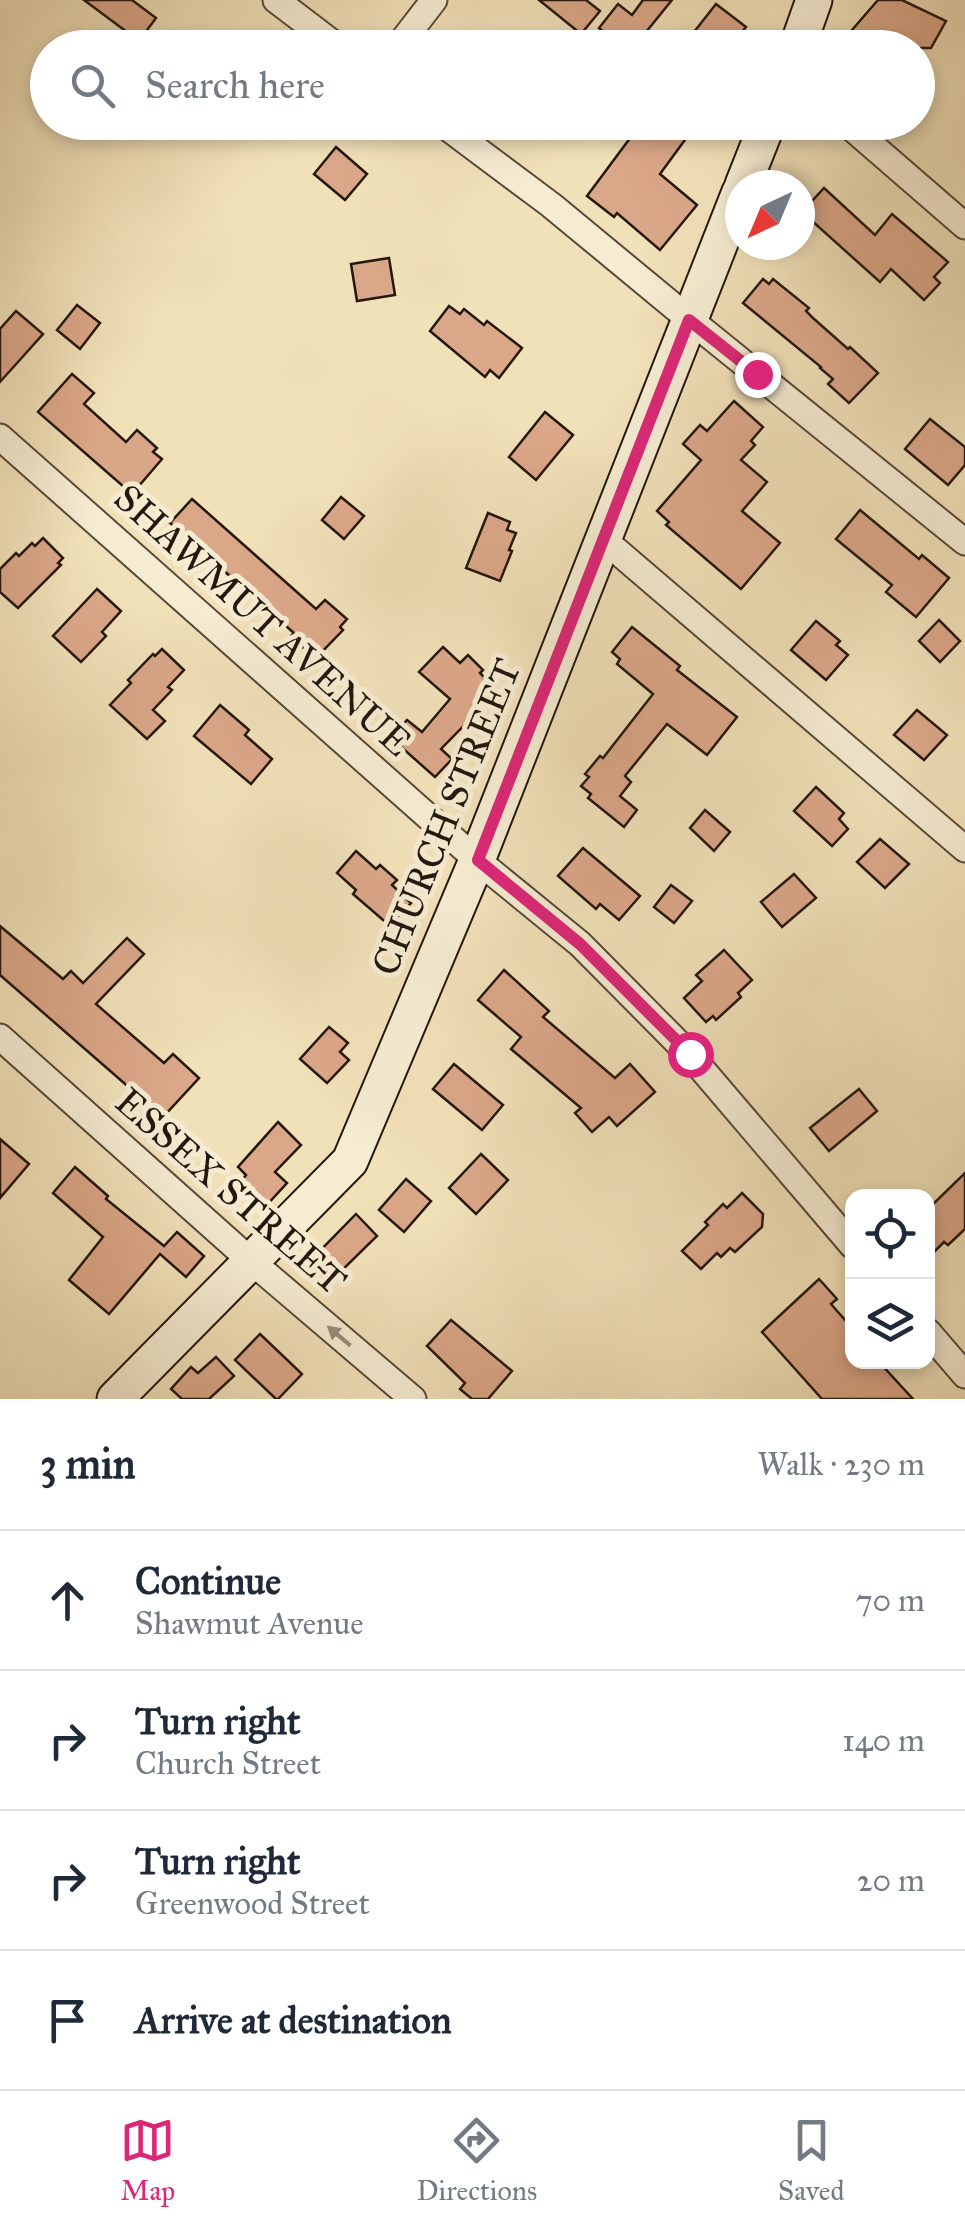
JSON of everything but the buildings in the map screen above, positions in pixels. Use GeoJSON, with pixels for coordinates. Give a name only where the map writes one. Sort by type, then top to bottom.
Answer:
{"type":"FeatureCollection","features":[{"type":"Feature","properties":{"kind":"street"},"geometry":{"type":"LineString","coordinates":[[276,0],[316,30]]}},
{"type":"Feature","properties":{"kind":"street"},"geometry":{"type":"LineString","coordinates":[[411,30],[434,0]]}},
{"type":"Feature","properties":{"kind":"street"},"geometry":{"type":"LineString","coordinates":[[803,30],[814,0]]}},
{"type":"Feature","properties":{"kind":"street"},"geometry":{"type":"LineString","coordinates":[[464,140],[552,205],[965,542]]}},
{"type":"Feature","properties":{"kind":"street"},"geometry":{"type":"LineString","coordinates":[[749,170],[761,140]]}},
{"type":"Feature","properties":{"kind":"street"},"geometry":{"type":"LineString","coordinates":[[866,140],[965,226]]}},
{"type":"Feature","properties":{"kind":"street","name":"CHURCH STREET"},"geometry":{"type":"LineString","coordinates":[[114,1399],[350,1161],[478,860],[725,230]]}},
{"type":"Feature","properties":{"kind":"street","name":"SHAWMUT AVENUE"},"geometry":{"type":"LineString","coordinates":[[0,437],[478,860],[580,944],[690,1054],[845,1237]]}},
{"type":"Feature","properties":{"kind":"street"},"geometry":{"type":"LineString","coordinates":[[602,539],[965,848]]}},
{"type":"Feature","properties":{"kind":"street","name":"ESSEX STREET"},"geometry":{"type":"LineString","coordinates":[[0,1037],[251,1261],[413,1399]]}},
{"type":"Feature","properties":{"kind":"street"},"geometry":{"type":"LineString","coordinates":[[935,1340],[965,1375]]}},
{"type":"Feature","properties":{"kind":"route"},"geometry":{"type":"LineString","coordinates":[[690,1054],[580,944],[478,860],[689,320],[757,374]]}}]}
